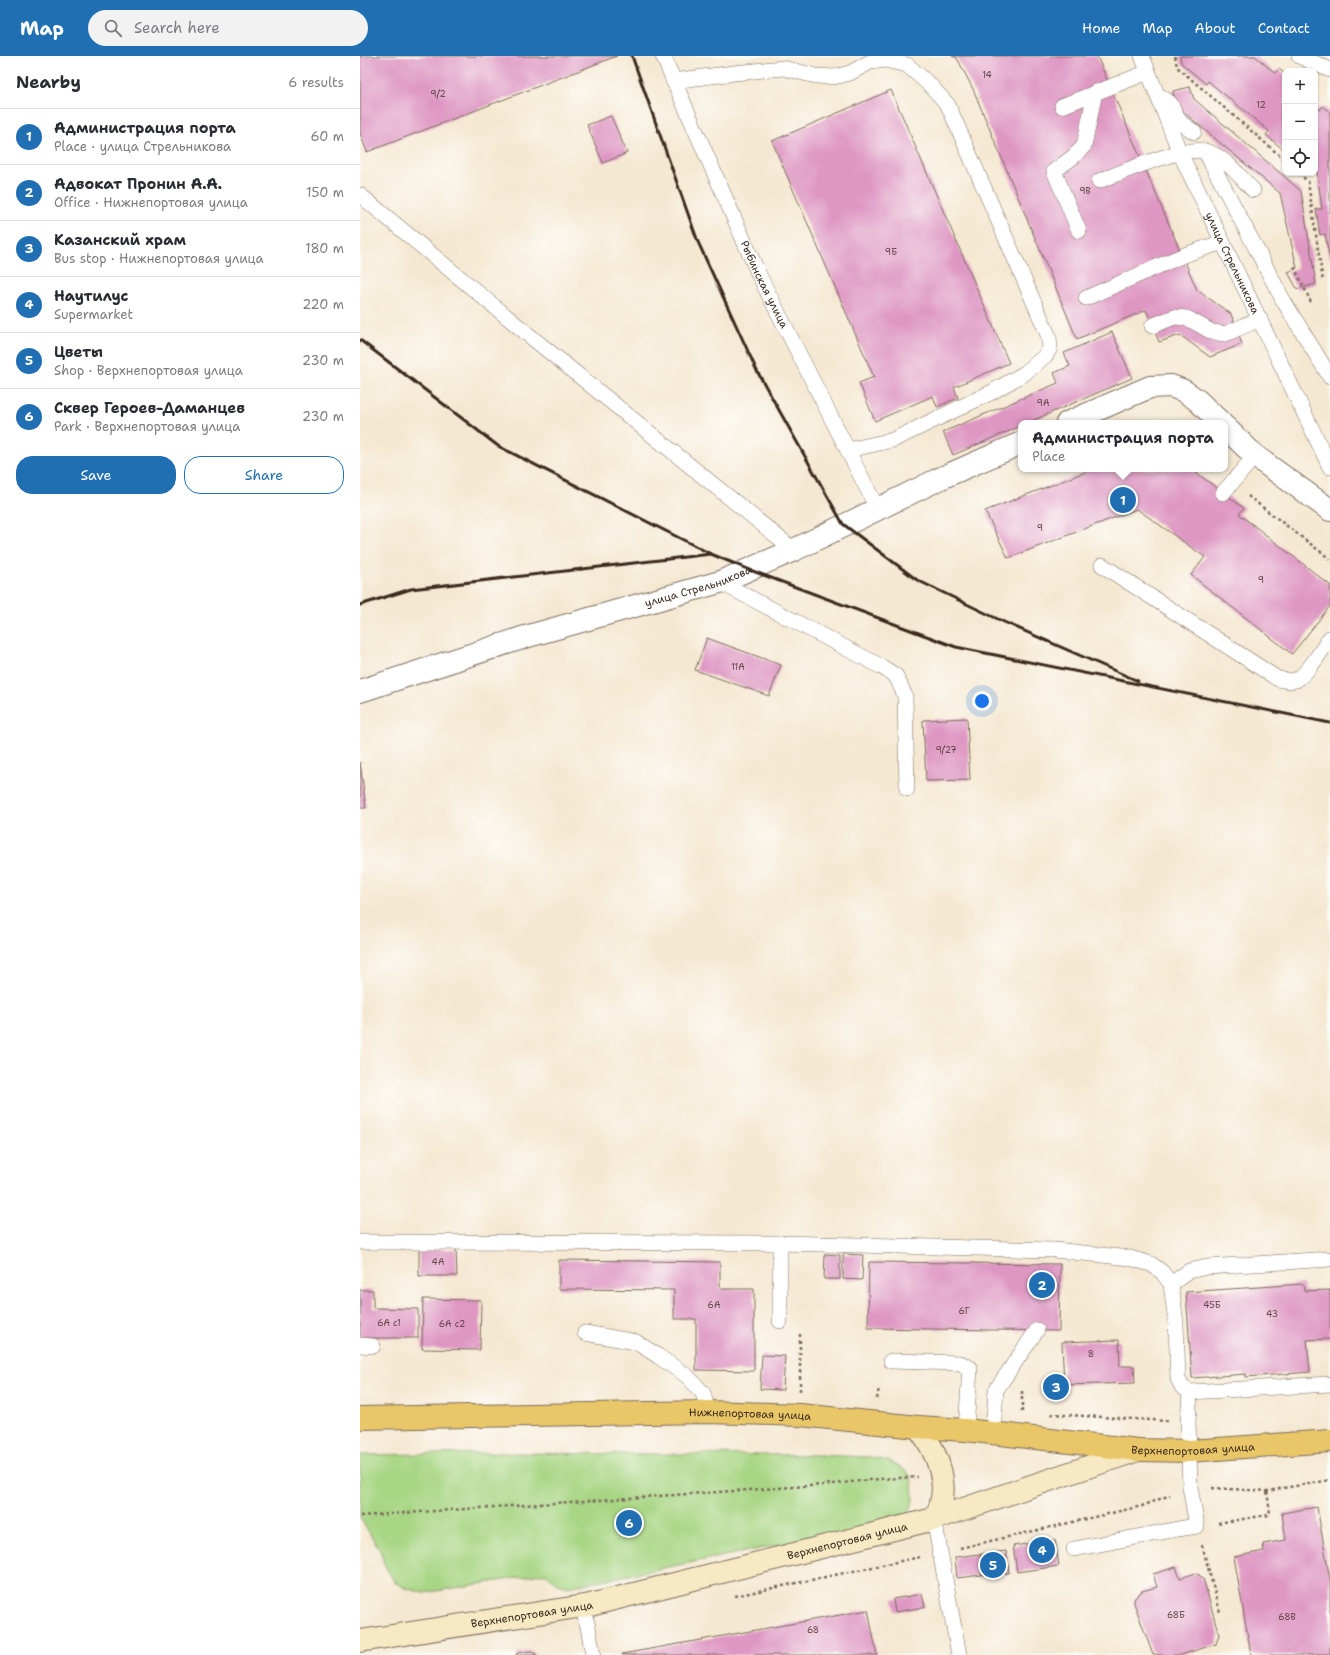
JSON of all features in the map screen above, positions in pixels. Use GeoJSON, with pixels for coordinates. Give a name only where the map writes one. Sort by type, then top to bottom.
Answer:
{"type":"FeatureCollection","features":[{"type":"Feature","properties":{"kind":"main road","name":"Нижнепортовая улица"},"geometry":{"type":"LineString","coordinates":[[360,1418],[708,1412],[800,1415],[918,1427],[966,1430],[1138,1450]]}},
{"type":"Feature","properties":{"kind":"main road","name":"Верхнепортовая улица"},"geometry":{"type":"LineString","coordinates":[[1138,1450],[1189,1451],[1330,1441]]}},
{"type":"Feature","properties":{"kind":"street"},"geometry":{"type":"LineString","coordinates":[[1074,420],[1150,387],[1171,386],[1184,391],[1197,400],[1218,420]]}},
{"type":"Feature","properties":{"kind":"street"},"geometry":{"type":"LineString","coordinates":[[1228,430],[1255,456],[1330,510]]}},
{"type":"Feature","properties":{"kind":"street","name":"улица Стрельникова"},"geometry":{"type":"LineString","coordinates":[[360,691],[525,637],[720,582],[794,550],[939,478],[1018,444]]}},
{"type":"Feature","properties":{"kind":"street"},"geometry":{"type":"LineString","coordinates":[[918,1427],[934,1452],[941,1476],[942,1495],[939,1511],[934,1519]]}},
{"type":"Feature","properties":{"kind":"street","name":"Верхнепортовая улица"},"geometry":{"type":"LineString","coordinates":[[360,1641],[582,1606],[934,1519],[1138,1450]]}},
{"type":"Feature","properties":{"kind":"lane","name":"Рыбинская улица"},"geometry":{"type":"LineString","coordinates":[[663,56],[759,275],[878,508]]}},
{"type":"Feature","properties":{"kind":"lane","name":"улица Стрельникова"},"geometry":{"type":"LineString","coordinates":[[1142,56],[1180,153],[1330,467]]}},
{"type":"Feature","properties":{"kind":"lane"},"geometry":{"type":"LineString","coordinates":[[1299,56],[1330,70]]}},
{"type":"Feature","properties":{"kind":"lane"},"geometry":{"type":"LineString","coordinates":[[673,81],[783,68],[816,76],[834,77],[850,73],[870,62],[885,60],[907,65],[948,105],[1049,337],[1050,348],[1046,355],[1026,374],[992,392],[893,440],[848,450]]}},
{"type":"Feature","properties":{"kind":"lane"},"geometry":{"type":"LineString","coordinates":[[1062,106],[1148,72]]}},
{"type":"Feature","properties":{"kind":"lane"},"geometry":{"type":"LineString","coordinates":[[1079,231],[1054,171],[1073,158],[1084,146],[1095,92]]}},
{"type":"Feature","properties":{"kind":"lane"},"geometry":{"type":"LineString","coordinates":[[1157,97],[1163,97],[1170,103],[1180,122],[1194,132]]}},
{"type":"Feature","properties":{"kind":"lane"},"geometry":{"type":"LineString","coordinates":[[1205,151],[1284,300],[1330,377]]}},
{"type":"Feature","properties":{"kind":"lane"},"geometry":{"type":"LineString","coordinates":[[1099,181],[1180,153],[1205,151],[1220,158],[1253,190]]}},
{"type":"Feature","properties":{"kind":"lane"},"geometry":{"type":"LineString","coordinates":[[360,195],[536,341],[794,550]]}},
{"type":"Feature","properties":{"kind":"lane"},"geometry":{"type":"LineString","coordinates":[[1086,298],[1184,255],[1223,242]]}},
{"type":"Feature","properties":{"kind":"lane"},"geometry":{"type":"LineString","coordinates":[[1152,326],[1174,317],[1187,318],[1212,332],[1225,334],[1260,319]]}},
{"type":"Feature","properties":{"kind":"lane"},"geometry":{"type":"LineString","coordinates":[[1227,488],[1255,456]]}},
{"type":"Feature","properties":{"kind":"lane"},"geometry":{"type":"LineString","coordinates":[[1102,565],[1278,678],[1287,681],[1296,680],[1303,675],[1330,638]]}},
{"type":"Feature","properties":{"kind":"lane"},"geometry":{"type":"LineString","coordinates":[[720,582],[882,667],[896,676],[904,696],[907,789]]}},
{"type":"Feature","properties":{"kind":"lane"},"geometry":{"type":"LineString","coordinates":[[360,1242],[780,1243],[1054,1250],[1130,1258],[1152,1264],[1162,1272],[1171,1284],[1176,1323],[1178,1379],[1182,1387],[1190,1392],[1330,1384]]}},
{"type":"Feature","properties":{"kind":"lane"},"geometry":{"type":"LineString","coordinates":[[780,1243],[780,1321]]}},
{"type":"Feature","properties":{"kind":"lane"},"geometry":{"type":"LineString","coordinates":[[1171,1284],[1190,1270],[1207,1267],[1330,1259]]}},
{"type":"Feature","properties":{"kind":"lane"},"geometry":{"type":"LineString","coordinates":[[993,1434],[996,1390],[1037,1330]]}},
{"type":"Feature","properties":{"kind":"lane"},"geometry":{"type":"LineString","coordinates":[[585,1333],[636,1342],[658,1356],[687,1376],[703,1393],[708,1412]]}},
{"type":"Feature","properties":{"kind":"lane"},"geometry":{"type":"LineString","coordinates":[[891,1362],[960,1363],[970,1368],[966,1430]]}},
{"type":"Feature","properties":{"kind":"lane"},"geometry":{"type":"LineString","coordinates":[[1074,1549],[1197,1526],[1190,1487],[1190,1392]]}},
{"type":"Feature","properties":{"kind":"lane"},"geometry":{"type":"LineString","coordinates":[[934,1519],[960,1655]]}},
{"type":"Feature","properties":{"kind":"lane"},"geometry":{"type":"LineString","coordinates":[[582,1606],[588,1627],[593,1655]]}},
{"type":"Feature","properties":{"kind":"path"},"geometry":{"type":"LineString","coordinates":[[1175,56],[1177,67],[1282,157]]}},
{"type":"Feature","properties":{"kind":"path"},"geometry":{"type":"LineString","coordinates":[[1303,176],[1308,182],[1323,282]]}},
{"type":"Feature","properties":{"kind":"path"},"geometry":{"type":"LineString","coordinates":[[1294,267],[1308,296]]}},
{"type":"Feature","properties":{"kind":"path"},"geometry":{"type":"LineString","coordinates":[[1227,488],[1330,559]]}},
{"type":"Feature","properties":{"kind":"path"},"geometry":{"type":"LineString","coordinates":[[800,1332],[801,1363]]}},
{"type":"Feature","properties":{"kind":"path"},"geometry":{"type":"LineString","coordinates":[[876,1404],[879,1388]]}},
{"type":"Feature","properties":{"kind":"path"},"geometry":{"type":"LineString","coordinates":[[1022,1392],[1022,1412]]}},
{"type":"Feature","properties":{"kind":"path"},"geometry":{"type":"LineString","coordinates":[[360,1516],[823,1486],[879,1479],[941,1476]]}},
{"type":"Feature","properties":{"kind":"path"},"geometry":{"type":"LineString","coordinates":[[729,1597],[940,1552],[1142,1506],[1190,1487],[1267,1491],[1330,1480]]}},
{"type":"Feature","properties":{"kind":"path"},"geometry":{"type":"LineString","coordinates":[[1220,1612],[1197,1526],[1268,1515],[1270,1513],[1267,1491]]}},
{"type":"Feature","properties":{"kind":"green space"},"geometry":{"type":"Polygon","coordinates":[[[494,1453],[820,1455],[870,1457],[888,1461],[899,1466],[908,1473],[912,1480],[913,1499],[911,1508],[901,1520],[863,1531],[779,1545],[568,1587],[555,1583],[547,1574],[424,1593],[405,1588],[394,1581],[385,1566],[380,1550],[360,1518],[360,1455],[494,1453]]]}},
{"type":"Feature","properties":{"kind":"building"},"geometry":{"type":"Polygon","coordinates":[[[360,56],[617,56],[367,152],[360,133],[360,56]]]}},
{"type":"Feature","properties":{"kind":"building"},"geometry":{"type":"Polygon","coordinates":[[[952,56],[1097,56],[1197,290],[1231,314],[1242,344],[1210,357],[1180,335],[1159,342],[1146,310],[1077,339],[973,89],[957,58],[952,56]]]}},
{"type":"Feature","properties":{"kind":"building"},"geometry":{"type":"Polygon","coordinates":[[[1180,56],[1255,56],[1275,73],[1279,69],[1282,72],[1282,148],[1266,135],[1269,131],[1208,81],[1206,84],[1181,63],[1180,56]]]}},
{"type":"Feature","properties":{"kind":"building"},"geometry":{"type":"Polygon","coordinates":[[[1190,87],[1194,99],[1301,191],[1316,284],[1297,289],[1288,272],[1297,268],[1280,193],[1175,105],[1173,91],[1190,87]]]}},
{"type":"Feature","properties":{"kind":"building"},"geometry":{"type":"Polygon","coordinates":[[[891,90],[1009,363],[954,387],[958,398],[937,407],[933,396],[875,421],[859,383],[874,377],[772,141],[891,90]]]}},
{"type":"Feature","properties":{"kind":"building"},"geometry":{"type":"Polygon","coordinates":[[[1323,106],[1330,112],[1330,261],[1325,234],[1320,235],[1316,209],[1322,209],[1318,176],[1318,108],[1320,110],[1323,106]]]}},
{"type":"Feature","properties":{"kind":"building"},"geometry":{"type":"Polygon","coordinates":[[[611,116],[627,153],[603,163],[587,125],[611,116]]]}},
{"type":"Feature","properties":{"kind":"building"},"geometry":{"type":"Polygon","coordinates":[[[1112,332],[1132,378],[1034,420],[1018,420],[1018,427],[953,455],[943,432],[1058,383],[1054,373],[1070,366],[1064,353],[1112,332]]]}},
{"type":"Feature","properties":{"kind":"building"},"geometry":{"type":"Polygon","coordinates":[[[1085,472],[1195,472],[1244,508],[1239,514],[1330,585],[1330,606],[1292,654],[1191,575],[1205,557],[1137,509],[1008,558],[985,511],[1085,472]]]}},
{"type":"Feature","properties":{"kind":"building"},"geometry":{"type":"Polygon","coordinates":[[[707,638],[781,665],[769,696],[695,670],[707,638]]]}},
{"type":"Feature","properties":{"kind":"building"},"geometry":{"type":"Polygon","coordinates":[[[967,718],[970,780],[926,781],[923,720],[967,718]]]}},
{"type":"Feature","properties":{"kind":"building"},"geometry":{"type":"Polygon","coordinates":[[[360,762],[366,808],[360,808],[360,762]]]}},
{"type":"Feature","properties":{"kind":"building"},"geometry":{"type":"Polygon","coordinates":[[[419,1249],[456,1249],[457,1276],[419,1276],[419,1249]]]}},
{"type":"Feature","properties":{"kind":"building"},"geometry":{"type":"Polygon","coordinates":[[[825,1254],[840,1255],[840,1279],[824,1279],[825,1254]]]}},
{"type":"Feature","properties":{"kind":"building"},"geometry":{"type":"Polygon","coordinates":[[[843,1254],[863,1255],[862,1280],[843,1279],[843,1254]]]}},
{"type":"Feature","properties":{"kind":"building"},"geometry":{"type":"Polygon","coordinates":[[[559,1260],[720,1262],[720,1289],[754,1289],[754,1371],[696,1370],[696,1319],[674,1319],[674,1290],[559,1289],[559,1260]]]}},
{"type":"Feature","properties":{"kind":"building"},"geometry":{"type":"Polygon","coordinates":[[[869,1262],[1060,1264],[1059,1331],[868,1328],[869,1262]]]}},
{"type":"Feature","properties":{"kind":"building"},"geometry":{"type":"Polygon","coordinates":[[[1303,1284],[1304,1291],[1330,1290],[1330,1339],[1307,1340],[1310,1372],[1246,1377],[1246,1374],[1192,1378],[1186,1292],[1303,1284]]]}},
{"type":"Feature","properties":{"kind":"building"},"geometry":{"type":"Polygon","coordinates":[[[360,1290],[373,1290],[373,1308],[418,1309],[418,1338],[360,1338],[360,1290]]]}},
{"type":"Feature","properties":{"kind":"building"},"geometry":{"type":"Polygon","coordinates":[[[423,1299],[481,1300],[480,1350],[422,1349],[423,1299]]]}},
{"type":"Feature","properties":{"kind":"building"},"geometry":{"type":"Polygon","coordinates":[[[1119,1340],[1120,1366],[1134,1366],[1135,1383],[1064,1385],[1062,1342],[1119,1340]]]}},
{"type":"Feature","properties":{"kind":"building"},"geometry":{"type":"Polygon","coordinates":[[[762,1355],[785,1356],[783,1390],[760,1389],[762,1355]]]}},
{"type":"Feature","properties":{"kind":"building"},"geometry":{"type":"Polygon","coordinates":[[[1317,1507],[1330,1580],[1330,1655],[1251,1655],[1234,1557],[1264,1551],[1263,1544],[1286,1540],[1282,1513],[1317,1507]]]}},
{"type":"Feature","properties":{"kind":"building"},"geometry":{"type":"Polygon","coordinates":[[[1055,1540],[1059,1566],[1017,1572],[1013,1546],[1055,1540]]]}},
{"type":"Feature","properties":{"kind":"building"},"geometry":{"type":"Polygon","coordinates":[[[1006,1551],[1009,1573],[983,1575],[981,1554],[1006,1551]]]}},
{"type":"Feature","properties":{"kind":"building"},"geometry":{"type":"Polygon","coordinates":[[[980,1554],[982,1575],[957,1578],[955,1557],[980,1554]]]}},
{"type":"Feature","properties":{"kind":"building"},"geometry":{"type":"Polygon","coordinates":[[[1176,1567],[1180,1578],[1196,1573],[1203,1578],[1219,1635],[1216,1644],[1181,1655],[1153,1655],[1134,1603],[1134,1599],[1142,1591],[1157,1587],[1153,1574],[1176,1567]]]}},
{"type":"Feature","properties":{"kind":"building"},"geometry":{"type":"Polygon","coordinates":[[[922,1594],[925,1607],[895,1612],[893,1599],[922,1594]]]}},
{"type":"Feature","properties":{"kind":"building"},"geometry":{"type":"Polygon","coordinates":[[[868,1610],[877,1655],[622,1655],[622,1654],[868,1610]]]}},
{"type":"Feature","properties":{"kind":"building"},"geometry":{"type":"Polygon","coordinates":[[[531,1651],[537,1655],[516,1655],[517,1653],[531,1651]]]}},
{"type":"Feature","properties":{"kind":"railway"},"geometry":{"type":"LineString","coordinates":[[632,56],[698,242],[757,371],[843,524],[917,580],[1004,622],[1138,681]]}},
{"type":"Feature","properties":{"kind":"railway"},"geometry":{"type":"LineString","coordinates":[[360,340],[498,446],[711,554],[750,570],[956,647],[1330,723]]}},
{"type":"Feature","properties":{"kind":"railway"},"geometry":{"type":"LineString","coordinates":[[360,605],[411,589],[711,554]]}},
{"type":"Feature","properties":{"kind":"place","name":"Администрация порта"},"geometry":{"type":"Point","coordinates":[1123,500]}},
{"type":"Feature","properties":{"kind":"place","name":"Адвокат Пронин А.А."},"geometry":{"type":"Point","coordinates":[1042,1285]}},
{"type":"Feature","properties":{"kind":"place","name":"Казанский храм"},"geometry":{"type":"Point","coordinates":[1056,1387]}},
{"type":"Feature","properties":{"kind":"place","name":"Сквер Героев-Даманцев"},"geometry":{"type":"Point","coordinates":[629,1523]}},
{"type":"Feature","properties":{"kind":"place","name":"Наутилус"},"geometry":{"type":"Point","coordinates":[1042,1550]}},
{"type":"Feature","properties":{"kind":"place","name":"Цветы"},"geometry":{"type":"Point","coordinates":[993,1565]}}]}
